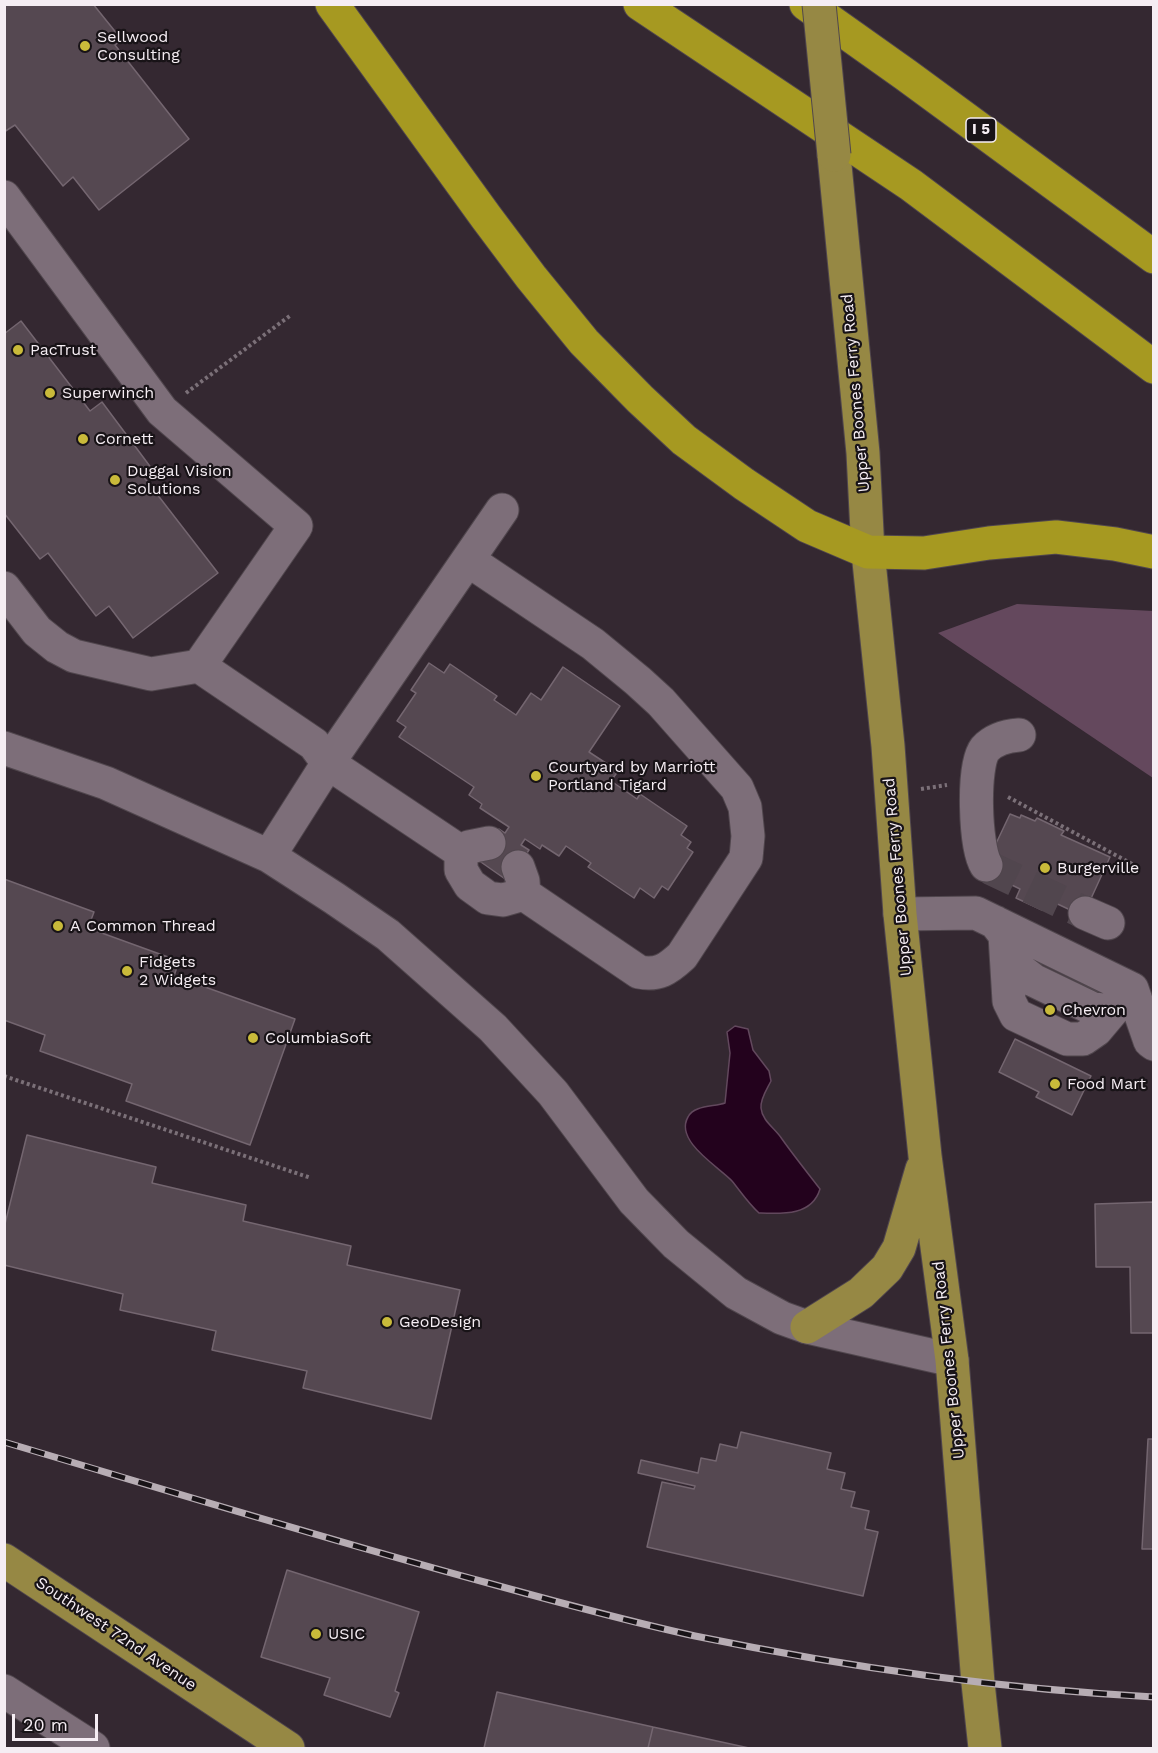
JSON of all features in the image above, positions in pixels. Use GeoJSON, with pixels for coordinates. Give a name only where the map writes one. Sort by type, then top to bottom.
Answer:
{"type":"FeatureCollection","features":[{"type":"Feature","properties":{"kind":"highway"},"geometry":{"type":"LineString","coordinates":[[332,4],[531,277],[584,342],[684,440],[744,484],[807,526],[868,552],[924,553],[989,543],[1056,537],[1115,544],[1154,552]]}},
{"type":"Feature","properties":{"kind":"highway"},"geometry":{"type":"LineString","coordinates":[[640,4],[911,185],[1154,367]]}},
{"type":"Feature","properties":{"kind":"highway","name":"I 5"},"geometry":{"type":"LineString","coordinates":[[806,4],[1154,257]]}},
{"type":"Feature","properties":{"kind":"main road","name":"Upper Boones Ferry Road"},"geometry":{"type":"LineString","coordinates":[[819,4],[863,453],[868,552],[900,914],[925,1156],[952,1360],[985,1749]]}},
{"type":"Feature","properties":{"kind":"main road"},"geometry":{"type":"LineString","coordinates":[[807,1327],[861,1293],[887,1268],[899,1248],[925,1156]]}},
{"type":"Feature","properties":{"kind":"main road","name":"Southwest 72nd Avenue"},"geometry":{"type":"LineString","coordinates":[[4,1560],[288,1749]]}},
{"type":"Feature","properties":{"kind":"street"},"geometry":{"type":"LineString","coordinates":[[4,197],[162,411],[296,526],[199,666]]}},
{"type":"Feature","properties":{"kind":"street"},"geometry":{"type":"LineString","coordinates":[[269,856],[328,763],[502,510]]}},
{"type":"Feature","properties":{"kind":"street"},"geometry":{"type":"LineString","coordinates":[[4,588],[38,631],[57,647],[74,656],[151,674],[199,666],[314,744],[328,763],[475,848],[461,870],[470,885],[488,898],[503,900],[521,881],[639,972],[653,975],[670,967],[681,956],[746,858],[748,836],[745,807],[737,788],[661,702],[638,681],[593,644],[468,560]]}},
{"type":"Feature","properties":{"kind":"street"},"geometry":{"type":"LineString","coordinates":[[986,865],[979,849],[976,774],[979,760],[985,749],[1003,737],[1019,735]]}},
{"type":"Feature","properties":{"kind":"street"},"geometry":{"type":"LineString","coordinates":[[4,748],[106,783],[269,856],[388,935],[493,1028],[553,1094],[634,1201],[700,1266],[736,1293],[782,1318],[807,1327],[952,1360]]}},
{"type":"Feature","properties":{"kind":"street"},"geometry":{"type":"LineString","coordinates":[[900,914],[976,913],[995,922],[1122,1000],[1154,1044]]}},
{"type":"Feature","properties":{"kind":"street"},"geometry":{"type":"LineString","coordinates":[[995,922],[1005,935],[1007,968],[1094,1009],[1122,1000]]}},
{"type":"Feature","properties":{"kind":"street"},"geometry":{"type":"LineString","coordinates":[[4,1691],[93,1749]]}},
{"type":"Feature","properties":{"kind":"path"},"geometry":{"type":"LineString","coordinates":[[162,411],[291,315]]}},
{"type":"Feature","properties":{"kind":"path"},"geometry":{"type":"LineString","coordinates":[[891,794],[962,783],[983,784],[1134,865]]}},
{"type":"Feature","properties":{"kind":"path"},"geometry":{"type":"LineString","coordinates":[[4,1076],[311,1178]]}},
{"type":"Feature","properties":{"kind":"shaded area"},"geometry":{"type":"Polygon","coordinates":[[[1017,604],[1153,611],[1153,778],[938,633],[1017,604]]]}},
{"type":"Feature","properties":{"kind":"shaded area"},"geometry":{"type":"Polygon","coordinates":[[[735,1026],[748,1029],[753,1050],[769,1071],[771,1081],[761,1105],[764,1117],[820,1189],[810,1204],[795,1212],[759,1213],[732,1181],[700,1153],[687,1135],[685,1126],[691,1113],[699,1108],[725,1103],[730,1053],[727,1032],[735,1026]]]}},
{"type":"Feature","properties":{"kind":"building"},"geometry":{"type":"Polygon","coordinates":[[[4,4],[93,4],[122,40],[115,45],[189,139],[99,210],[73,177],[63,186],[15,125],[4,132],[4,4]]]}},
{"type":"Feature","properties":{"kind":"building"},"geometry":{"type":"Polygon","coordinates":[[[21,321],[90,411],[102,402],[152,469],[143,476],[218,573],[133,638],[109,606],[96,616],[48,553],[40,559],[4,513],[4,334],[21,321]]]}},
{"type":"Feature","properties":{"kind":"building","name":"Courtyard by Marriott Portland Tigard"},"geometry":{"type":"Polygon","coordinates":[[[429,663],[444,673],[450,664],[497,696],[494,700],[516,715],[531,693],[541,700],[563,667],[620,706],[589,752],[618,771],[611,781],[637,799],[640,794],[687,826],[681,835],[691,842],[687,848],[693,852],[668,890],[662,886],[654,898],[640,888],[634,898],[588,867],[591,863],[566,846],[559,856],[542,845],[540,849],[525,839],[521,845],[529,850],[508,881],[478,860],[499,829],[505,833],[509,827],[480,808],[482,804],[469,795],[474,787],[399,737],[406,727],[397,721],[416,693],[411,690],[429,663]]]}},
{"type":"Feature","properties":{"kind":"building","name":"Burgerville"},"geometry":{"type":"Polygon","coordinates":[[[1010,814],[1020,818],[1021,815],[1035,821],[1037,818],[1064,831],[1061,835],[1110,857],[1083,916],[1047,899],[1042,910],[1016,898],[1020,889],[983,871],[1010,814]]]}},
{"type":"Feature","properties":{"kind":"building"},"geometry":{"type":"Polygon","coordinates":[[[4,879],[94,912],[88,928],[179,961],[174,976],[295,1019],[250,1145],[126,1101],[132,1084],[40,1051],[45,1035],[4,1020],[4,879]]]}},
{"type":"Feature","properties":{"kind":"building","name":"Food Mart"},"geometry":{"type":"Polygon","coordinates":[[[1015,1039],[1091,1076],[1072,1115],[1036,1097],[1039,1092],[999,1072],[1015,1039]]]}},
{"type":"Feature","properties":{"kind":"building"},"geometry":{"type":"Polygon","coordinates":[[[27,1135],[156,1167],[152,1183],[246,1205],[243,1221],[351,1246],[347,1265],[460,1290],[431,1419],[303,1388],[307,1371],[212,1350],[216,1331],[120,1310],[123,1294],[4,1265],[4,1228],[27,1135]]]}},
{"type":"Feature","properties":{"kind":"building"},"geometry":{"type":"Polygon","coordinates":[[[1154,1202],[1154,1333],[1131,1333],[1130,1267],[1096,1267],[1095,1204],[1154,1202]]]}},
{"type":"Feature","properties":{"kind":"building"},"geometry":{"type":"Polygon","coordinates":[[[741,1432],[831,1453],[827,1469],[845,1473],[841,1489],[855,1492],[851,1507],[869,1511],[865,1529],[878,1532],[863,1596],[647,1547],[662,1482],[694,1489],[695,1486],[638,1473],[641,1460],[698,1473],[701,1458],[716,1461],[720,1444],[737,1448],[741,1432]]]}},
{"type":"Feature","properties":{"kind":"building"},"geometry":{"type":"Polygon","coordinates":[[[1148,1439],[1154,1439],[1154,1549],[1142,1549],[1148,1439]]]}},
{"type":"Feature","properties":{"kind":"building"},"geometry":{"type":"Polygon","coordinates":[[[287,1570],[419,1612],[395,1691],[399,1693],[390,1717],[324,1695],[330,1678],[261,1657],[287,1570]]]}},
{"type":"Feature","properties":{"kind":"building"},"geometry":{"type":"Polygon","coordinates":[[[497,1692],[653,1727],[648,1748],[484,1748],[497,1692]]]}},
{"type":"Feature","properties":{"kind":"building"},"geometry":{"type":"Polygon","coordinates":[[[653,1727],[749,1748],[648,1748],[653,1727]]]}},
{"type":"Feature","properties":{"kind":"tunnel"},"geometry":{"type":"LineString","coordinates":[[986,865],[1085,913]]}},
{"type":"Feature","properties":{"kind":"railway"},"geometry":{"type":"LineString","coordinates":[[4,1442],[427,1566],[592,1611],[695,1636],[923,1675],[1039,1688],[1154,1697]]}},
{"type":"Feature","properties":{"kind":"place","name":"Sellwood Consulting"},"geometry":{"type":"Point","coordinates":[85,46]}},
{"type":"Feature","properties":{"kind":"place","name":"PacTrust"},"geometry":{"type":"Point","coordinates":[18,350]}},
{"type":"Feature","properties":{"kind":"place","name":"Superwinch"},"geometry":{"type":"Point","coordinates":[50,393]}},
{"type":"Feature","properties":{"kind":"place","name":"Cornett"},"geometry":{"type":"Point","coordinates":[83,439]}},
{"type":"Feature","properties":{"kind":"place","name":"Duggal Vision Solutions"},"geometry":{"type":"Point","coordinates":[115,480]}},
{"type":"Feature","properties":{"kind":"place","name":"Courtyard by Marriott Portland Tigard"},"geometry":{"type":"Point","coordinates":[536,776]}},
{"type":"Feature","properties":{"kind":"place","name":"Burgerville"},"geometry":{"type":"Point","coordinates":[1045,868]}},
{"type":"Feature","properties":{"kind":"place","name":"A Common Thread"},"geometry":{"type":"Point","coordinates":[58,926]}},
{"type":"Feature","properties":{"kind":"place","name":"Fidgets 2 Widgets"},"geometry":{"type":"Point","coordinates":[127,971]}},
{"type":"Feature","properties":{"kind":"place","name":"Chevron"},"geometry":{"type":"Point","coordinates":[1050,1010]}},
{"type":"Feature","properties":{"kind":"place","name":"ColumbiaSoft"},"geometry":{"type":"Point","coordinates":[253,1038]}},
{"type":"Feature","properties":{"kind":"place","name":"Food Mart"},"geometry":{"type":"Point","coordinates":[1055,1084]}},
{"type":"Feature","properties":{"kind":"place","name":"GeoDesign"},"geometry":{"type":"Point","coordinates":[387,1322]}},
{"type":"Feature","properties":{"kind":"place","name":"USIC"},"geometry":{"type":"Point","coordinates":[316,1634]}}]}
